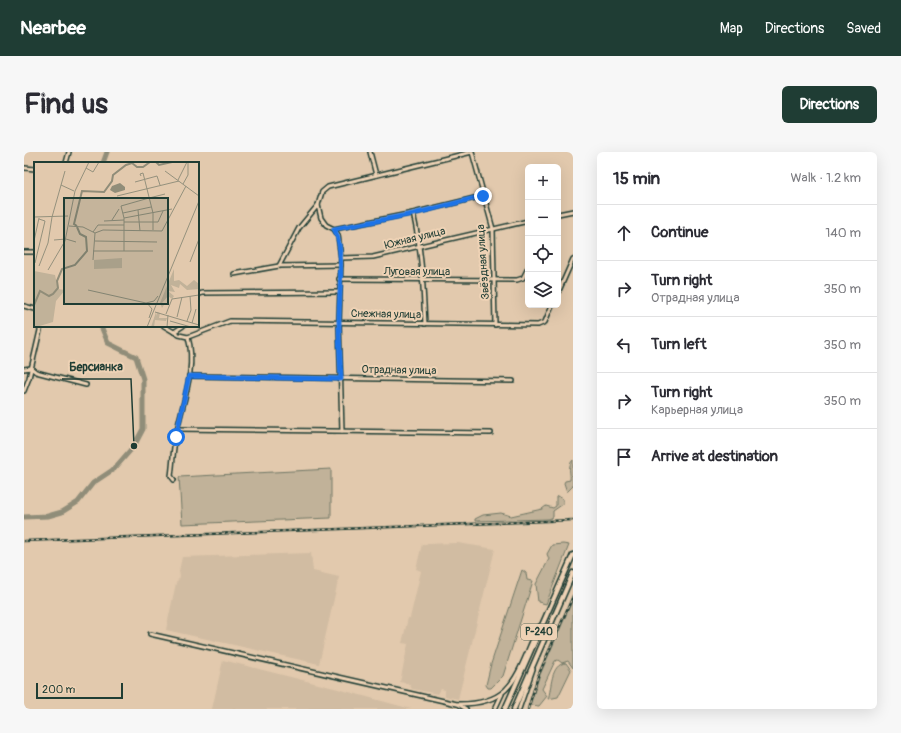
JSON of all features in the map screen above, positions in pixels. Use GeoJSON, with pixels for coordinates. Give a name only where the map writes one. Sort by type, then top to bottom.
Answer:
{"type":"FeatureCollection","features":[{"type":"Feature","properties":{"kind":"highway","name":"Р-240"},"geometry":{"type":"LineString","coordinates":[[506,709],[573,555]]}},
{"type":"Feature","properties":{"kind":"highway","name":"Р-240"},"geometry":{"type":"LineString","coordinates":[[514,709],[573,573]]}},
{"type":"Feature","properties":{"kind":"street"},"geometry":{"type":"LineString","coordinates":[[66,162],[68,152]]}},
{"type":"Feature","properties":{"kind":"street"},"geometry":{"type":"LineString","coordinates":[[370,152],[376,175]]}},
{"type":"Feature","properties":{"kind":"street"},"geometry":{"type":"LineString","coordinates":[[279,266],[299,228],[318,205],[322,192],[328,187],[472,152]]}},
{"type":"Feature","properties":{"kind":"street","name":"Звёздная улица"},"geometry":{"type":"LineString","coordinates":[[472,152],[493,229],[495,325]]}},
{"type":"Feature","properties":{"kind":"street"},"geometry":{"type":"LineString","coordinates":[[25,168],[34,169]]}},
{"type":"Feature","properties":{"kind":"street"},"geometry":{"type":"LineString","coordinates":[[334,229],[413,214],[483,196]]}},
{"type":"Feature","properties":{"kind":"street"},"geometry":{"type":"LineString","coordinates":[[318,205],[321,218],[326,225],[334,229],[338,235],[341,258],[339,279],[339,322],[342,431]]}},
{"type":"Feature","properties":{"kind":"street"},"geometry":{"type":"LineString","coordinates":[[561,213],[573,211]]}},
{"type":"Feature","properties":{"kind":"street"},"geometry":{"type":"LineString","coordinates":[[413,214],[421,246],[425,324]]}},
{"type":"Feature","properties":{"kind":"street","name":"Южная улица"},"geometry":{"type":"LineString","coordinates":[[341,258],[373,257],[525,222]]}},
{"type":"Feature","properties":{"kind":"street"},"geometry":{"type":"LineString","coordinates":[[561,285],[573,259]]}},
{"type":"Feature","properties":{"kind":"street"},"geometry":{"type":"LineString","coordinates":[[234,274],[279,266],[341,265]]}},
{"type":"Feature","properties":{"kind":"street","name":"Луговая улица"},"geometry":{"type":"LineString","coordinates":[[339,279],[495,281],[521,280],[526,272]]}},
{"type":"Feature","properties":{"kind":"street"},"geometry":{"type":"LineString","coordinates":[[199,294],[202,293],[235,292],[339,292]]}},
{"type":"Feature","properties":{"kind":"street"},"geometry":{"type":"LineString","coordinates":[[24,306],[34,309]]}},
{"type":"Feature","properties":{"kind":"street","name":"Снежная улица"},"geometry":{"type":"LineString","coordinates":[[188,337],[230,321],[538,325],[545,322],[551,308]]}},
{"type":"Feature","properties":{"kind":"street"},"geometry":{"type":"LineString","coordinates":[[24,391],[41,327]]}},
{"type":"Feature","properties":{"kind":"street"},"geometry":{"type":"LineString","coordinates":[[166,327],[188,337],[191,347],[189,376],[177,429],[171,476],[174,480]]}},
{"type":"Feature","properties":{"kind":"street"},"geometry":{"type":"LineString","coordinates":[[174,332],[182,327]]}},
{"type":"Feature","properties":{"kind":"street"},"geometry":{"type":"LineString","coordinates":[[24,369],[31,368],[36,372],[86,385]]}},
{"type":"Feature","properties":{"kind":"street","name":"Отрадная улица"},"geometry":{"type":"LineString","coordinates":[[189,376],[513,381]]}},
{"type":"Feature","properties":{"kind":"street"},"geometry":{"type":"LineString","coordinates":[[177,429],[491,433]]}},
{"type":"Feature","properties":{"kind":"street"},"geometry":{"type":"LineString","coordinates":[[495,709],[504,691],[517,675],[536,632],[544,621]]}},
{"type":"Feature","properties":{"kind":"street"},"geometry":{"type":"LineString","coordinates":[[150,634],[457,704],[476,704],[490,700],[504,691]]}},
{"type":"Feature","properties":{"kind":"street"},"geometry":{"type":"LineString","coordinates":[[519,709],[540,649]]}},
{"type":"Feature","properties":{"kind":"street"},"geometry":{"type":"LineString","coordinates":[[457,704],[466,709]]}},
{"type":"Feature","properties":{"kind":"shaded area"},"geometry":{"type":"Polygon","coordinates":[[[573,460],[573,486],[567,492],[564,483],[565,481],[570,480],[570,467],[573,460]]]}},
{"type":"Feature","properties":{"kind":"shaded area"},"geometry":{"type":"Polygon","coordinates":[[[331,469],[331,518],[182,524],[179,477],[331,469]]]}},
{"type":"Feature","properties":{"kind":"shaded area"},"geometry":{"type":"Polygon","coordinates":[[[558,496],[563,499],[563,504],[553,511],[553,517],[549,519],[475,521],[475,519],[483,515],[501,513],[511,516],[542,509],[546,506],[553,508],[556,506],[556,497],[558,496]]]}},
{"type":"Feature","properties":{"kind":"shaded area"},"geometry":{"type":"Polygon","coordinates":[[[458,543],[495,549],[458,699],[445,696],[445,690],[441,689],[438,694],[412,689],[409,684],[400,682],[408,644],[402,643],[408,618],[410,618],[421,571],[416,569],[422,544],[458,543]]]}},
{"type":"Feature","properties":{"kind":"shaded area"},"geometry":{"type":"Polygon","coordinates":[[[552,545],[569,545],[546,604],[538,602],[536,584],[549,559],[547,554],[552,545]]]}},
{"type":"Feature","properties":{"kind":"shaded area"},"geometry":{"type":"Polygon","coordinates":[[[311,553],[313,571],[339,577],[319,664],[166,630],[176,583],[180,577],[179,571],[182,557],[311,553]]]}},
{"type":"Feature","properties":{"kind":"shaded area"},"geometry":{"type":"Polygon","coordinates":[[[522,570],[526,573],[527,580],[533,581],[503,676],[491,688],[488,688],[486,685],[491,664],[522,570]]]}},
{"type":"Feature","properties":{"kind":"shaded area"},"geometry":{"type":"Polygon","coordinates":[[[573,599],[573,668],[568,661],[562,663],[558,660],[555,661],[542,689],[547,696],[539,706],[530,705],[539,677],[573,599]]]}},
{"type":"Feature","properties":{"kind":"shaded area"},"geometry":{"type":"Polygon","coordinates":[[[223,660],[338,689],[411,709],[212,709],[223,660]]]}},
{"type":"Feature","properties":{"kind":"shaded area"},"geometry":{"type":"Polygon","coordinates":[[[566,663],[571,670],[558,697],[548,699],[554,672],[561,664],[566,663]]]}},
{"type":"Feature","properties":{"kind":"waterway"},"geometry":{"type":"LineString","coordinates":[[103,162],[107,152]]}},
{"type":"Feature","properties":{"kind":"waterway"},"geometry":{"type":"LineString","coordinates":[[24,517],[48,516],[62,512],[78,502],[93,483],[114,469],[134,446],[143,429],[143,379],[136,357],[108,343],[101,327]]}},
{"type":"Feature","properties":{"kind":"railway"},"geometry":{"type":"LineString","coordinates":[[24,541],[573,520]]}},
{"type":"Feature","properties":{"kind":"railway"},"geometry":{"type":"LineString","coordinates":[[528,709],[538,676],[573,596]]}},
{"type":"Feature","properties":{"kind":"place","name":"Берсианка"},"geometry":{"type":"Point","coordinates":[134,446]}},
{"type":"Feature","properties":{"kind":"route"},"geometry":{"type":"LineString","coordinates":[[176,437],[189,376],[341,379],[339,322],[339,279],[341,258],[338,235],[334,229],[367,224],[413,214],[483,196]]}}]}
